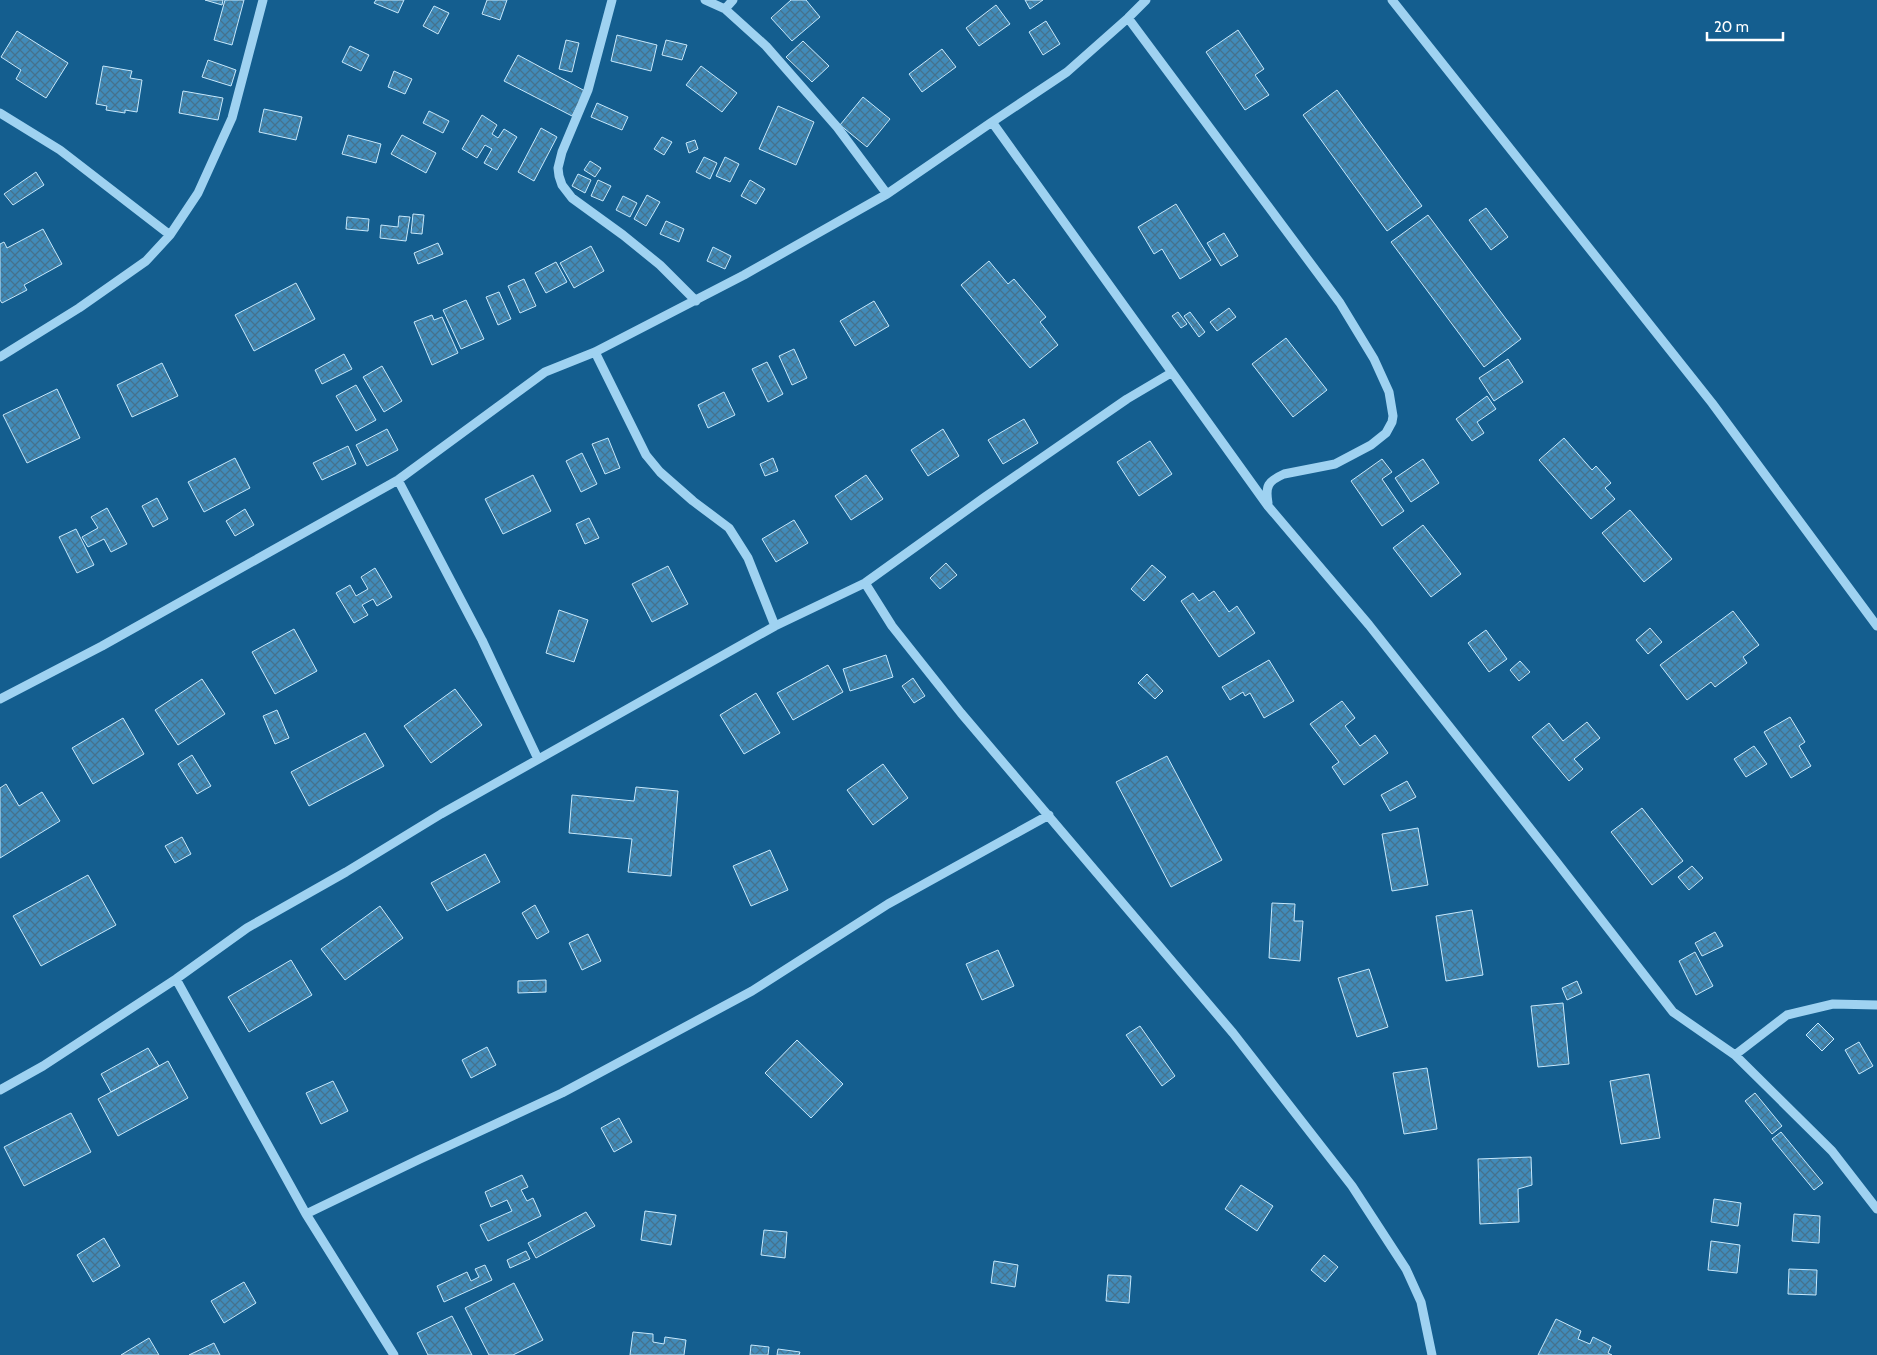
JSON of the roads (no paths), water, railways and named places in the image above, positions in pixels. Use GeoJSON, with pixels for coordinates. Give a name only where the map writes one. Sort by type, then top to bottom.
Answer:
{"type":"FeatureCollection","features":[{"type":"Feature","properties":{"kind":"street"},"geometry":{"type":"LineString","coordinates":[[0,357],[79,308],[146,261],[170,235],[198,193],[232,118],[263,0]]}},
{"type":"Feature","properties":{"kind":"street"},"geometry":{"type":"LineString","coordinates":[[612,0],[588,90],[562,152],[558,168],[559,176],[562,185],[572,198],[645,253],[696,301]]}},
{"type":"Feature","properties":{"kind":"street"},"geometry":{"type":"LineString","coordinates":[[705,0],[725,10],[766,46],[837,128],[887,194]]}},
{"type":"Feature","properties":{"kind":"street"},"geometry":{"type":"LineString","coordinates":[[725,10],[733,0]]}},
{"type":"Feature","properties":{"kind":"street"},"geometry":{"type":"LineString","coordinates":[[0,699],[102,646],[398,480],[545,372],[595,352],[696,301],[887,194],[1067,72],[1146,0]]}},
{"type":"Feature","properties":{"kind":"street"},"geometry":{"type":"LineString","coordinates":[[1392,0],[1712,404],[1877,626]]}},
{"type":"Feature","properties":{"kind":"street"},"geometry":{"type":"LineString","coordinates":[[1128,18],[1340,303],[1374,359],[1389,392],[1393,416],[1390,428],[1386,433],[1371,445],[1335,464],[1277,477],[1271,481],[1266,490],[1268,506]]}},
{"type":"Feature","properties":{"kind":"street"},"geometry":{"type":"LineString","coordinates":[[0,113],[60,150],[170,235]]}},
{"type":"Feature","properties":{"kind":"street"},"geometry":{"type":"LineString","coordinates":[[992,122],[1268,506],[1368,626],[1555,860],[1672,1012],[1734,1055],[1832,1150],[1877,1209]]}},
{"type":"Feature","properties":{"kind":"street"},"geometry":{"type":"LineString","coordinates":[[595,352],[646,455],[660,472],[692,501],[730,528],[748,558],[775,626]]}},
{"type":"Feature","properties":{"kind":"street"},"geometry":{"type":"LineString","coordinates":[[0,1090],[42,1066],[176,979],[247,928],[538,759],[775,626],[865,583],[1127,399],[1171,373]]}},
{"type":"Feature","properties":{"kind":"street"},"geometry":{"type":"LineString","coordinates":[[398,480],[482,640],[538,759]]}},
{"type":"Feature","properties":{"kind":"street"},"geometry":{"type":"LineString","coordinates":[[865,583],[892,626],[950,699],[1233,1033],[1352,1186],[1406,1269],[1421,1302],[1432,1355]]}},
{"type":"Feature","properties":{"kind":"street"},"geometry":{"type":"LineString","coordinates":[[306,1214],[562,1093],[752,990],[888,904],[1049,815]]}},
{"type":"Feature","properties":{"kind":"street"},"geometry":{"type":"LineString","coordinates":[[176,979],[306,1214],[394,1355]]}},
{"type":"Feature","properties":{"kind":"street"},"geometry":{"type":"LineString","coordinates":[[1734,1055],[1787,1015],[1833,1004],[1877,1005]]}}]}
